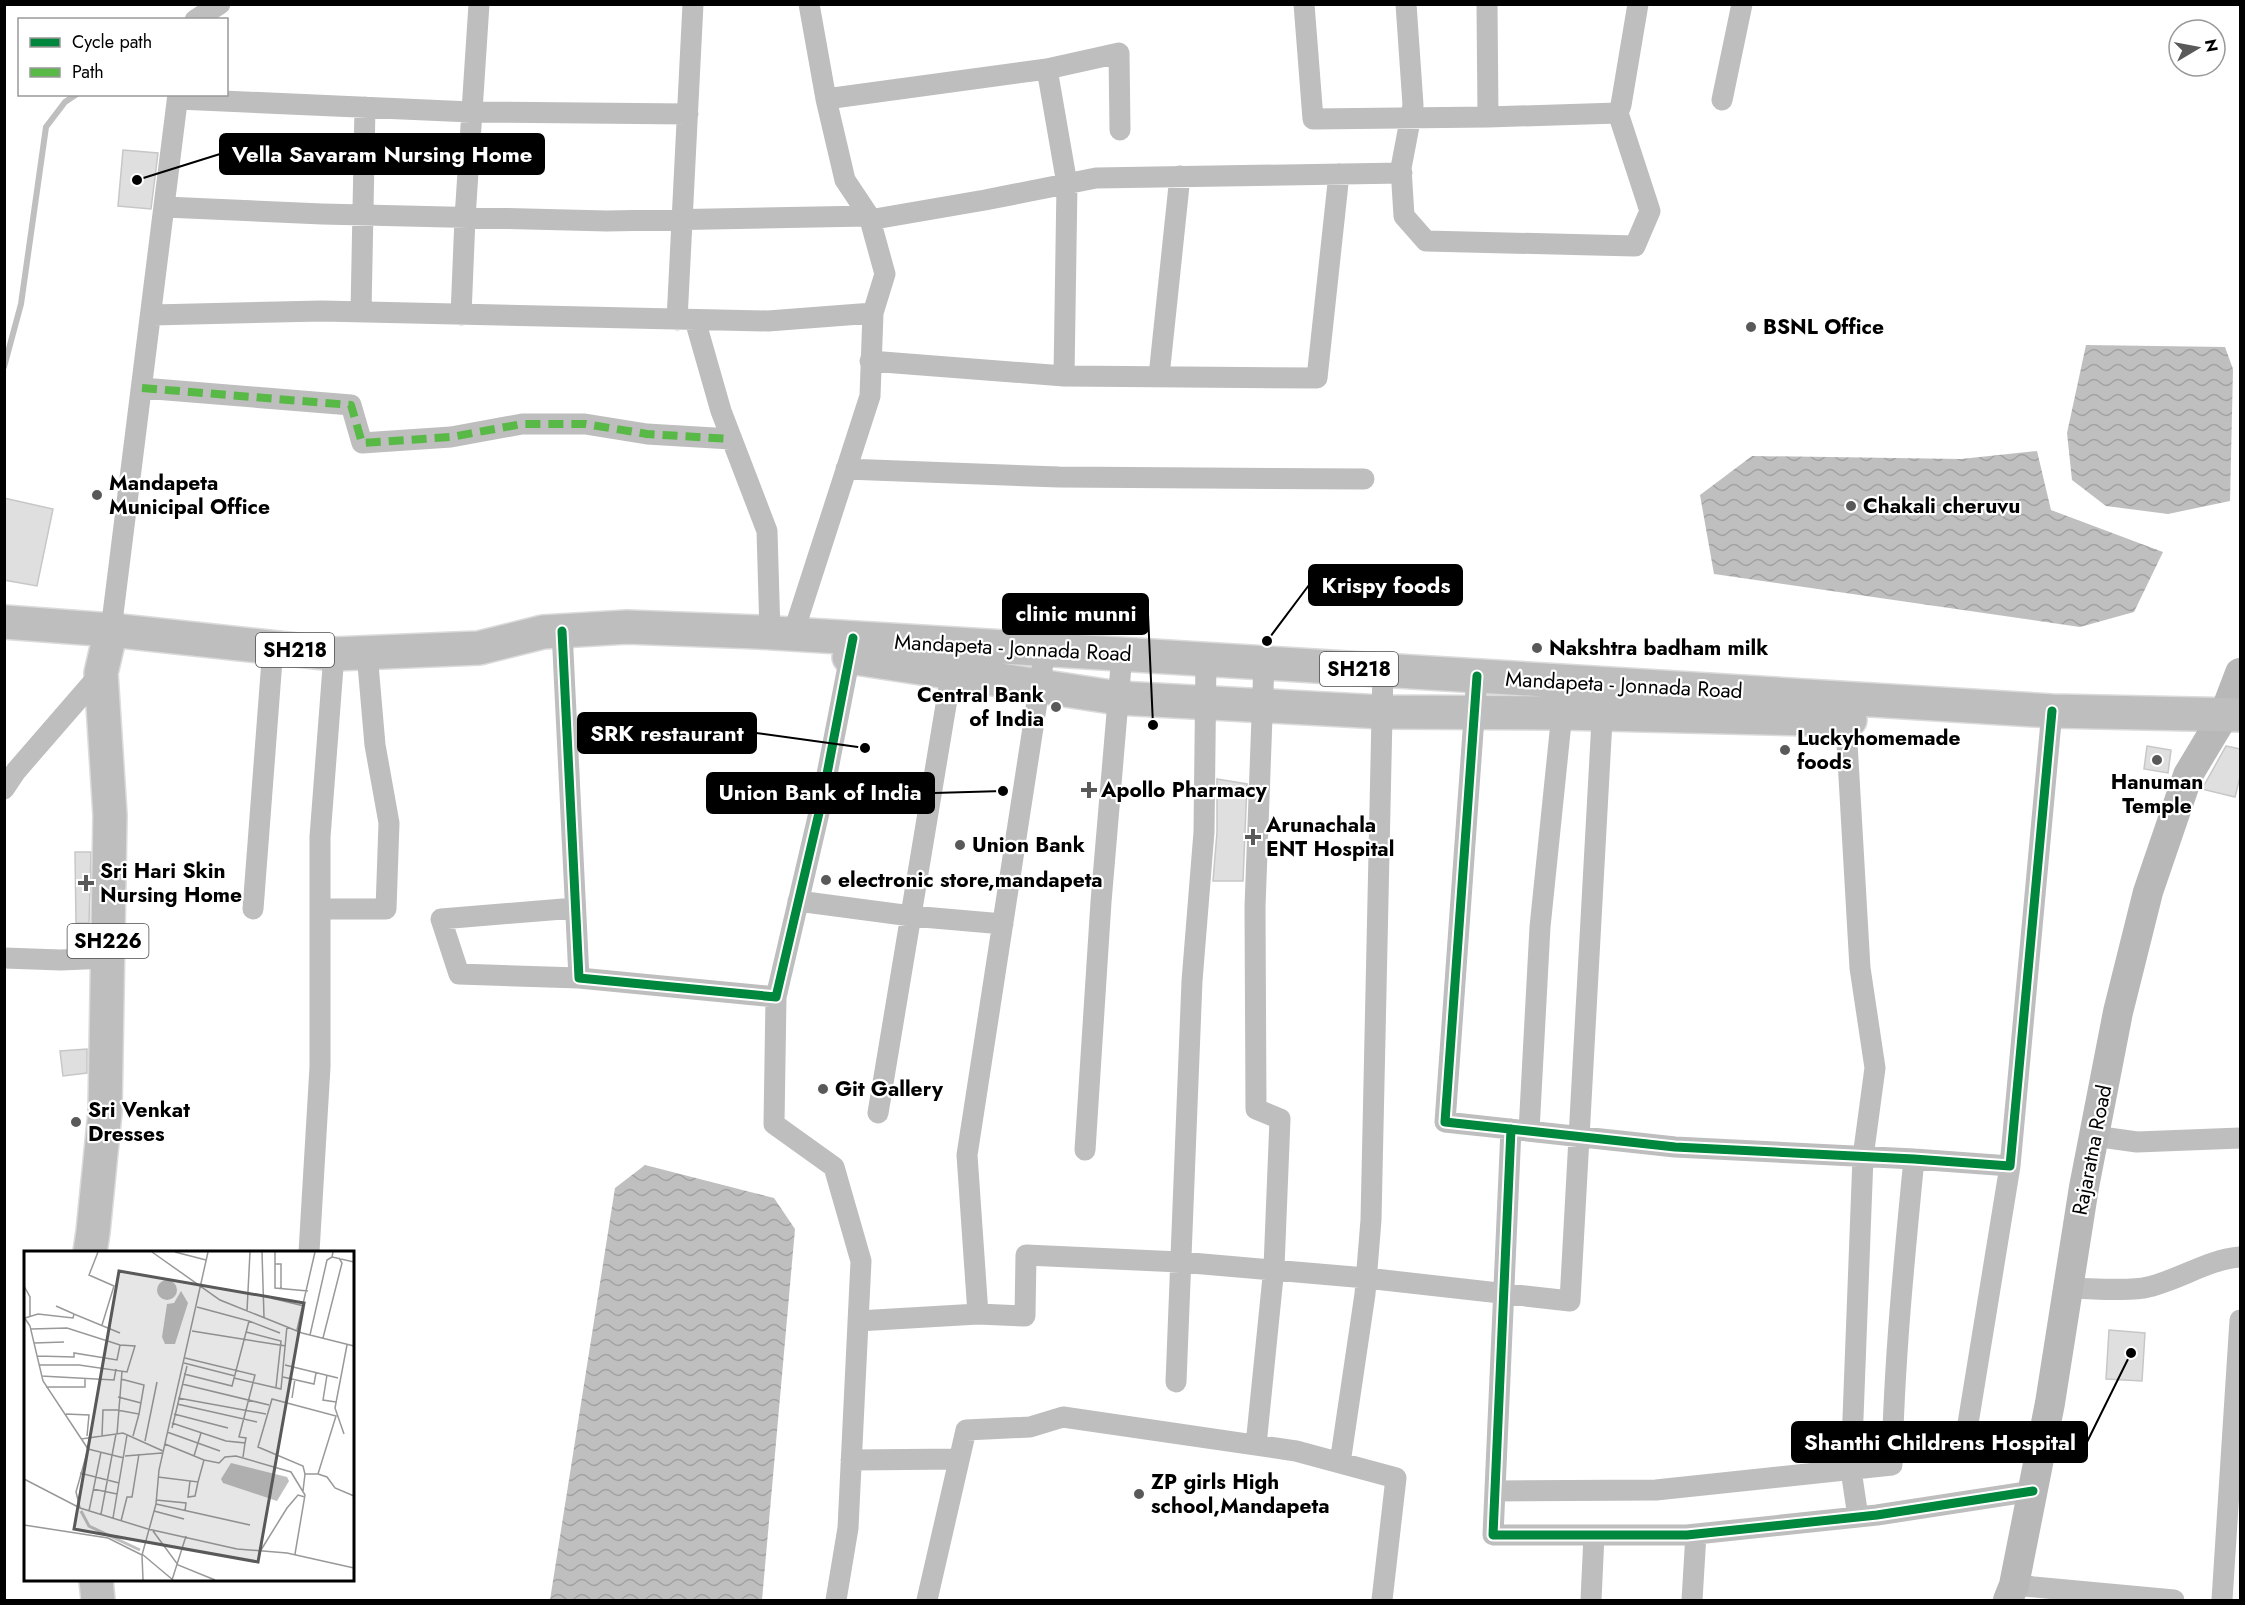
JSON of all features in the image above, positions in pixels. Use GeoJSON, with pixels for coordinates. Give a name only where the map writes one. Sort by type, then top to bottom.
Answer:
{"type":"FeatureCollection","features":[{"type":"Feature","properties":{"kind":"main road","name":"Mandapeta - Jonnada Road"},"geometry":{"type":"LineString","coordinates":[[4,622],[111,630],[334,654],[479,648],[543,632],[562,638],[627,627],[781,633],[851,647],[954,658],[1045,650],[1565,681],[1604,699],[2051,719],[2230,722]]}},
{"type":"Feature","properties":{"kind":"main road","name":"SH226"},"geometry":{"type":"LineString","coordinates":[[90,1251],[105,1112],[110,815],[102,673],[111,630]]}},
{"type":"Feature","properties":{"kind":"main road","name":"SH218"},"geometry":{"type":"LineString","coordinates":[[562,638],[851,647]]}},
{"type":"Feature","properties":{"kind":"main road","name":"SH218"},"geometry":{"type":"LineString","coordinates":[[954,658],[1040,685],[1118,698],[1382,712],[1562,714],[1604,699]]}},
{"type":"Feature","properties":{"kind":"main road"},"geometry":{"type":"LineString","coordinates":[[96,1581],[98,1600]]}},
{"type":"Feature","properties":{"kind":"street"},"geometry":{"type":"LineString","coordinates":[[198,18],[220,4]]}},
{"type":"Feature","properties":{"kind":"street"},"geometry":{"type":"LineString","coordinates":[[461,315],[478,4]]}},
{"type":"Feature","properties":{"kind":"street"},"geometry":{"type":"LineString","coordinates":[[693,4],[683,219],[686,320],[767,531],[781,633]]}},
{"type":"Feature","properties":{"kind":"street"},"geometry":{"type":"LineString","coordinates":[[781,633],[846,469],[870,396],[873,313],[885,274],[869,218],[845,180],[826,99],[809,4]]}},
{"type":"Feature","properties":{"kind":"street"},"geometry":{"type":"LineString","coordinates":[[1304,4],[1313,119],[1618,113]]}},
{"type":"Feature","properties":{"kind":"street"},"geometry":{"type":"LineString","coordinates":[[1406,4],[1413,105],[1402,173],[1404,216],[1426,241],[1635,246],[1650,211],[1618,113],[1638,4]]}},
{"type":"Feature","properties":{"kind":"street"},"geometry":{"type":"LineString","coordinates":[[1487,4],[1488,117]]}},
{"type":"Feature","properties":{"kind":"street"},"geometry":{"type":"LineString","coordinates":[[1722,100],[1742,4]]}},
{"type":"Feature","properties":{"kind":"street"},"geometry":{"type":"LineString","coordinates":[[826,99],[1047,69],[1119,53],[1120,130]]}},
{"type":"Feature","properties":{"kind":"street"},"geometry":{"type":"LineString","coordinates":[[1047,69],[1067,184],[1064,376]]}},
{"type":"Feature","properties":{"kind":"street"},"geometry":{"type":"LineString","coordinates":[[111,630],[178,97],[471,112],[688,114]]}},
{"type":"Feature","properties":{"kind":"street"},"geometry":{"type":"LineString","coordinates":[[361,312],[361,215],[365,107]]}},
{"type":"Feature","properties":{"kind":"street"},"geometry":{"type":"LineString","coordinates":[[165,207],[607,221],[869,218],[1096,178],[1402,173]]}},
{"type":"Feature","properties":{"kind":"street"},"geometry":{"type":"LineString","coordinates":[[870,361],[1064,376],[1317,378],[1339,174]]}},
{"type":"Feature","properties":{"kind":"street"},"geometry":{"type":"LineString","coordinates":[[1159,376],[1180,176]]}},
{"type":"Feature","properties":{"kind":"street"},"geometry":{"type":"LineString","coordinates":[[152,315],[322,311],[768,321],[873,313]]}},
{"type":"Feature","properties":{"kind":"street"},"geometry":{"type":"LineString","coordinates":[[142,388],[351,405],[362,443],[451,437],[522,424],[585,424],[648,434],[732,439]]}},
{"type":"Feature","properties":{"kind":"street"},"geometry":{"type":"LineString","coordinates":[[846,469],[1059,477],[1364,480]]}},
{"type":"Feature","properties":{"kind":"street"},"geometry":{"type":"LineString","coordinates":[[562,638],[579,978]]}},
{"type":"Feature","properties":{"kind":"street"},"geometry":{"type":"LineString","coordinates":[[253,909],[273,647]]}},
{"type":"Feature","properties":{"kind":"street"},"geometry":{"type":"LineString","coordinates":[[836,1600],[848,1528],[861,1261],[834,1167],[774,1124],[776,997],[822,800],[851,647]]}},
{"type":"Feature","properties":{"kind":"street"},"geometry":{"type":"LineString","coordinates":[[978,1314],[968,1155],[1045,650]]}},
{"type":"Feature","properties":{"kind":"street"},"geometry":{"type":"LineString","coordinates":[[320,909],[386,909],[389,822],[375,746],[367,653]]}},
{"type":"Feature","properties":{"kind":"street"},"geometry":{"type":"LineString","coordinates":[[309,1251],[320,1067],[320,837],[334,654]]}},
{"type":"Feature","properties":{"kind":"street"},"geometry":{"type":"LineString","coordinates":[[1085,1150],[1101,902],[1122,654]]}},
{"type":"Feature","properties":{"kind":"street"},"geometry":{"type":"LineString","coordinates":[[878,1113],[954,658]]}},
{"type":"Feature","properties":{"kind":"street"},"geometry":{"type":"LineString","coordinates":[[1176,1382],[1192,981],[1204,832],[1206,660]]}},
{"type":"Feature","properties":{"kind":"street"},"geometry":{"type":"LineString","coordinates":[[1256,1445],[1273,1270],[1280,1119],[1256,1108],[1255,907],[1264,663]]}},
{"type":"Feature","properties":{"kind":"street"},"geometry":{"type":"LineString","coordinates":[[1340,1463],[1366,1278],[1371,1220],[1383,670]]}},
{"type":"Feature","properties":{"kind":"street"},"geometry":{"type":"LineString","coordinates":[[4,789],[16,771],[102,673]]}},
{"type":"Feature","properties":{"kind":"street","name":"Rajaratna Road"},"geometry":{"type":"LineString","coordinates":[[2011,1593],[2050,1403],[2094,1136],[2118,1012],[2148,892],[2188,775],[2230,722],[2241,673]]}},
{"type":"Feature","properties":{"kind":"street"},"geometry":{"type":"LineString","coordinates":[[1477,676],[1445,1122],[1675,1147],[1914,1158],[2010,1166]]}},
{"type":"Feature","properties":{"kind":"street"},"geometry":{"type":"LineString","coordinates":[[1565,681],[1502,1293],[1493,1535],[1696,1534],[1858,1517],[2033,1491]]}},
{"type":"Feature","properties":{"kind":"street"},"geometry":{"type":"LineString","coordinates":[[858,1321],[978,1314],[1025,1316],[1026,1254],[1180,1262],[1366,1278],[1570,1301],[1604,699]]}},
{"type":"Feature","properties":{"kind":"street"},"geometry":{"type":"LineString","coordinates":[[1845,709],[1860,968],[1875,1068],[1863,1156],[1851,1470],[1858,1517]]}},
{"type":"Feature","properties":{"kind":"street"},"geometry":{"type":"LineString","coordinates":[[1964,1449],[2010,1166],[2051,719]]}},
{"type":"Feature","properties":{"kind":"street"},"geometry":{"type":"LineString","coordinates":[[798,901],[911,916],[1003,924]]}},
{"type":"Feature","properties":{"kind":"street"},"geometry":{"type":"LineString","coordinates":[[575,908],[441,919],[459,974],[579,978],[776,997]]}},
{"type":"Feature","properties":{"kind":"street"},"geometry":{"type":"LineString","coordinates":[[4,958],[61,960],[108,958]]}},
{"type":"Feature","properties":{"kind":"street"},"geometry":{"type":"LineString","coordinates":[[2094,1136],[2137,1142],[2241,1138]]}},
{"type":"Feature","properties":{"kind":"street"},"geometry":{"type":"LineString","coordinates":[[1495,1491],[1656,1490],[1892,1465],[1895,1380],[1914,1158]]}},
{"type":"Feature","properties":{"kind":"street"},"geometry":{"type":"LineString","coordinates":[[2068,1288],[2144,1288],[2175,1280],[2226,1258],[2241,1257]]}},
{"type":"Feature","properties":{"kind":"street"},"geometry":{"type":"LineString","coordinates":[[2222,1600],[2240,1320]]}},
{"type":"Feature","properties":{"kind":"street"},"geometry":{"type":"LineString","coordinates":[[927,1600],[966,1430],[1030,1427],[1063,1417],[1296,1451],[1396,1478],[1382,1600]]}},
{"type":"Feature","properties":{"kind":"street"},"geometry":{"type":"LineString","coordinates":[[851,1460],[959,1459]]}},
{"type":"Feature","properties":{"kind":"street"},"geometry":{"type":"LineString","coordinates":[[1692,1600],[1696,1534]]}},
{"type":"Feature","properties":{"kind":"street"},"geometry":{"type":"LineString","coordinates":[[1591,1600],[1594,1535]]}},
{"type":"Feature","properties":{"kind":"street"},"geometry":{"type":"LineString","coordinates":[[2011,1593],[2174,1600]]}},
{"type":"Feature","properties":{"kind":"water"},"geometry":{"type":"Polygon","coordinates":[[[2086,345],[2225,347],[2233,369],[2230,501],[2168,514],[2106,506],[2072,480],[2067,433],[2086,345]]]}},
{"type":"Feature","properties":{"kind":"water"},"geometry":{"type":"Polygon","coordinates":[[[2037,451],[2051,510],[2163,552],[2134,612],[2080,627],[1714,574],[1700,495],[1752,456],[1961,459],[2037,451]]]}},
{"type":"Feature","properties":{"kind":"water"},"geometry":{"type":"Polygon","coordinates":[[[645,1165],[774,1198],[795,1229],[762,1600],[550,1600],[615,1188],[645,1165]]]}},
{"type":"Feature","properties":{"kind":"building"},"geometry":{"type":"Polygon","coordinates":[[[123,150],[158,153],[151,209],[118,206],[123,150]]]}},
{"type":"Feature","properties":{"kind":"building"},"geometry":{"type":"Polygon","coordinates":[[[4,498],[53,509],[37,586],[4,580],[4,498]]]}},
{"type":"Feature","properties":{"kind":"building","name":"Hanuman Temple"},"geometry":{"type":"Polygon","coordinates":[[[2147,746],[2171,750],[2168,773],[2144,769],[2147,746]]]}},
{"type":"Feature","properties":{"kind":"building"},"geometry":{"type":"Polygon","coordinates":[[[2226,746],[2241,749],[2241,773],[2235,797],[2202,789],[2226,746]]]}},
{"type":"Feature","properties":{"kind":"building"},"geometry":{"type":"Polygon","coordinates":[[[1217,779],[1247,784],[1243,881],[1213,881],[1217,832],[1217,779]]]}},
{"type":"Feature","properties":{"kind":"building"},"geometry":{"type":"Polygon","coordinates":[[[75,852],[91,852],[89,923],[76,923],[75,852]]]}},
{"type":"Feature","properties":{"kind":"building"},"geometry":{"type":"Polygon","coordinates":[[[87,1049],[87,1073],[63,1076],[60,1051],[87,1049]]]}},
{"type":"Feature","properties":{"kind":"building"},"geometry":{"type":"Polygon","coordinates":[[[2109,1330],[2145,1333],[2142,1381],[2106,1379],[2109,1330]]]}},
{"type":"Feature","properties":{"kind":"waterway"},"geometry":{"type":"LineString","coordinates":[[4,367],[21,304],[46,127],[65,102],[74,96]]}},
{"type":"Feature","properties":{"kind":"marked path"},"geometry":{"type":"LineString","coordinates":[[142,388],[351,405],[362,443],[451,437],[522,424],[585,424],[647,434],[731,439]]}},
{"type":"Feature","properties":{"kind":"cycle path"},"geometry":{"type":"LineString","coordinates":[[562,631],[579,978],[776,997],[822,800],[853,638]]}},
{"type":"Feature","properties":{"kind":"cycle path"},"geometry":{"type":"LineString","coordinates":[[1477,676],[1445,1122],[1675,1147],[2010,1166],[2052,711]]}},
{"type":"Feature","properties":{"kind":"cycle path"},"geometry":{"type":"LineString","coordinates":[[1511,1129],[1493,1535],[1687,1535],[1877,1515],[2033,1491]]}},
{"type":"Feature","properties":{"kind":"place","name":"Vella Savaram Nursing Home"},"geometry":{"type":"Point","coordinates":[137,180]}},
{"type":"Feature","properties":{"kind":"place","name":"BSNL Office"},"geometry":{"type":"Point","coordinates":[1751,327]}},
{"type":"Feature","properties":{"kind":"place","name":"Mandapeta Municipal Office"},"geometry":{"type":"Point","coordinates":[97,495]}},
{"type":"Feature","properties":{"kind":"place","name":"Chakali cheruvu"},"geometry":{"type":"Point","coordinates":[1851,506]}},
{"type":"Feature","properties":{"kind":"place","name":"Krispy foods"},"geometry":{"type":"Point","coordinates":[1267,641]}},
{"type":"Feature","properties":{"kind":"place","name":"Nakshtra badham milk"},"geometry":{"type":"Point","coordinates":[1537,648]}},
{"type":"Feature","properties":{"kind":"place","name":"Central Bank of India"},"geometry":{"type":"Point","coordinates":[1056,707]}},
{"type":"Feature","properties":{"kind":"place","name":"clinic munni"},"geometry":{"type":"Point","coordinates":[1153,725]}},
{"type":"Feature","properties":{"kind":"place","name":"SRK restaurant"},"geometry":{"type":"Point","coordinates":[865,748]}},
{"type":"Feature","properties":{"kind":"place","name":"Luckyhomemade foods"},"geometry":{"type":"Point","coordinates":[1785,750]}},
{"type":"Feature","properties":{"kind":"place","name":"Hanuman Temple"},"geometry":{"type":"Point","coordinates":[2157,760]}},
{"type":"Feature","properties":{"kind":"place","name":"Apollo Pharmacy"},"geometry":{"type":"Point","coordinates":[1089,790]}},
{"type":"Feature","properties":{"kind":"place","name":"Union Bank of India"},"geometry":{"type":"Point","coordinates":[1003,791]}},
{"type":"Feature","properties":{"kind":"place","name":"Arunachala ENT Hospital"},"geometry":{"type":"Point","coordinates":[1253,837]}},
{"type":"Feature","properties":{"kind":"place","name":"Union Bank"},"geometry":{"type":"Point","coordinates":[960,845]}},
{"type":"Feature","properties":{"kind":"place","name":"electronic store,mandapeta"},"geometry":{"type":"Point","coordinates":[826,880]}},
{"type":"Feature","properties":{"kind":"place","name":"Sri Hari Skin Nursing Home"},"geometry":{"type":"Point","coordinates":[86,883]}},
{"type":"Feature","properties":{"kind":"place","name":"Git Gallery"},"geometry":{"type":"Point","coordinates":[823,1089]}},
{"type":"Feature","properties":{"kind":"place","name":"Sri Venkat Dresses"},"geometry":{"type":"Point","coordinates":[76,1122]}},
{"type":"Feature","properties":{"kind":"place","name":"Shanthi Childrens Hospital"},"geometry":{"type":"Point","coordinates":[2131,1353]}},
{"type":"Feature","properties":{"kind":"place","name":"ZP girls High school,Mandapeta"},"geometry":{"type":"Point","coordinates":[1139,1494]}}]}
